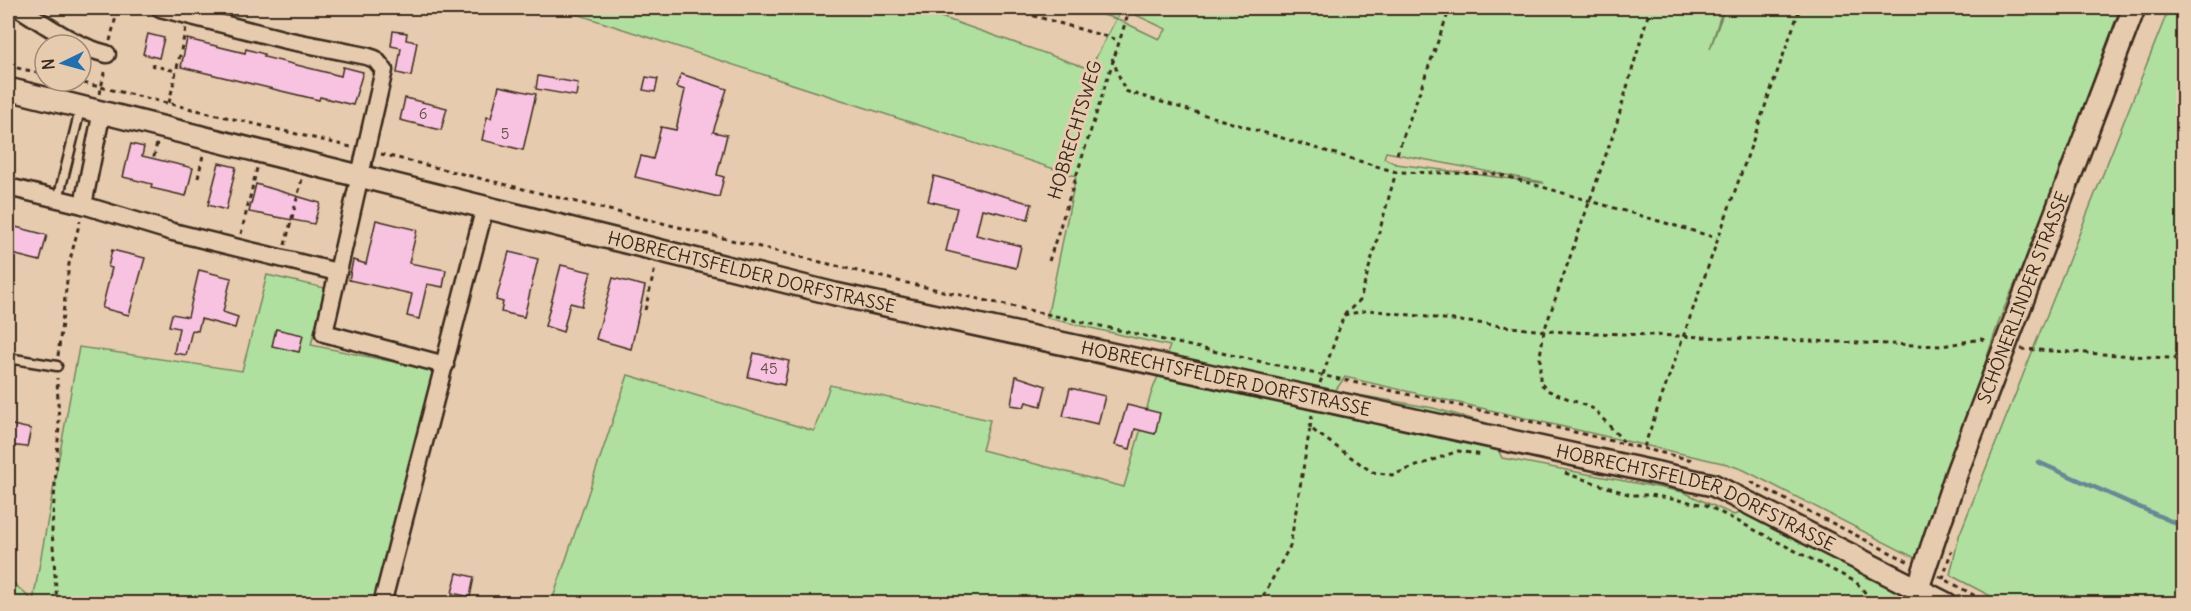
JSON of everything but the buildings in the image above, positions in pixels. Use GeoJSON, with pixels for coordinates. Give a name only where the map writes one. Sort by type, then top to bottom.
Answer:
{"type":"FeatureCollection","features":[{"type":"Feature","properties":{"kind":"street"},"geometry":{"type":"LineString","coordinates":[[19,8],[67,36],[107,54]]}},
{"type":"Feature","properties":{"kind":"street"},"geometry":{"type":"LineString","coordinates":[[160,8],[375,59],[384,70],[381,92],[365,150],[324,333],[445,365]]}},
{"type":"Feature","properties":{"kind":"street","name":"SCHÖNERLINDER STRASSE"},"geometry":{"type":"LineString","coordinates":[[1918,588],[1957,472],[2134,8]]}},
{"type":"Feature","properties":{"kind":"street","name":"HOBRECHTSFELDER DORFSTRASSE"},"geometry":{"type":"LineString","coordinates":[[8,89],[835,294],[1713,484],[1947,603]]}},
{"type":"Feature","properties":{"kind":"street"},"geometry":{"type":"LineString","coordinates":[[83,205],[102,111]]}},
{"type":"Feature","properties":{"kind":"street"},"geometry":{"type":"LineString","coordinates":[[8,187],[83,205],[173,232],[337,272]]}},
{"type":"Feature","properties":{"kind":"street"},"geometry":{"type":"LineString","coordinates":[[382,603],[485,207]]}},
{"type":"Feature","properties":{"kind":"lane"},"geometry":{"type":"LineString","coordinates":[[58,199],[81,106]]}},
{"type":"Feature","properties":{"kind":"lane"},"geometry":{"type":"LineString","coordinates":[[8,358],[57,366]]}},
{"type":"Feature","properties":{"kind":"path"},"geometry":{"type":"LineString","coordinates":[[1007,8],[1119,40]]}},
{"type":"Feature","properties":{"kind":"path","name":"HOBRECHTSWEG"},"geometry":{"type":"LineString","coordinates":[[1049,261],[1112,58],[1130,8]]}},
{"type":"Feature","properties":{"kind":"path"},"geometry":{"type":"LineString","coordinates":[[1397,154],[1450,8]]}},
{"type":"Feature","properties":{"kind":"path"},"geometry":{"type":"LineString","coordinates":[[1625,444],[1594,409],[1549,391],[1540,383],[1540,356],[1544,331],[1615,129],[1650,8]]}},
{"type":"Feature","properties":{"kind":"path"},"geometry":{"type":"LineString","coordinates":[[93,85],[898,281],[1644,447],[1800,8]]}},
{"type":"Feature","properties":{"kind":"path"},"geometry":{"type":"LineString","coordinates":[[169,103],[189,15]]}},
{"type":"Feature","properties":{"kind":"path"},"geometry":{"type":"LineString","coordinates":[[1112,58],[1125,91],[1396,172],[1498,174],[1590,199],[1717,238]]}},
{"type":"Feature","properties":{"kind":"path"},"geometry":{"type":"LineString","coordinates":[[151,65],[176,71]]}},
{"type":"Feature","properties":{"kind":"path"},"geometry":{"type":"LineString","coordinates":[[8,66],[33,71]]}},
{"type":"Feature","properties":{"kind":"path"},"geometry":{"type":"LineString","coordinates":[[198,178],[207,138]]}},
{"type":"Feature","properties":{"kind":"path"},"geometry":{"type":"LineString","coordinates":[[238,248],[260,152]]}},
{"type":"Feature","properties":{"kind":"path"},"geometry":{"type":"LineString","coordinates":[[281,258],[306,163]]}},
{"type":"Feature","properties":{"kind":"path"},"geometry":{"type":"LineString","coordinates":[[1259,603],[1290,546],[1315,398],[1344,315],[1360,300],[1396,172]]}},
{"type":"Feature","properties":{"kind":"path"},"geometry":{"type":"LineString","coordinates":[[57,603],[52,530],[59,426],[57,366],[69,264],[83,205]]}},
{"type":"Feature","properties":{"kind":"path"},"geometry":{"type":"LineString","coordinates":[[645,310],[659,249]]}},
{"type":"Feature","properties":{"kind":"path"},"geometry":{"type":"LineString","coordinates":[[1344,315],[1369,310],[1544,331],[1681,338],[1942,346],[1981,339],[2023,350],[2184,359]]}},
{"type":"Feature","properties":{"kind":"path"},"geometry":{"type":"LineString","coordinates":[[1310,428],[1372,472],[1382,474],[1392,475],[1458,451],[1491,456]]}},
{"type":"Feature","properties":{"kind":"path"},"geometry":{"type":"LineString","coordinates":[[1562,472],[1592,480],[1631,495],[1650,495],[1706,505],[1856,582],[1875,603]]}},
{"type":"Feature","properties":{"kind":"path"},"geometry":{"type":"LineString","coordinates":[[1943,579],[1990,603]]}},
{"type":"Feature","properties":{"kind":"green space"},"geometry":{"type":"Polygon","coordinates":[[[558,8],[915,8],[1090,69],[1116,19],[1081,8],[1121,8],[1723,8],[1710,49],[1725,8],[2120,8],[2033,242],[2000,318],[1919,560],[1744,470],[1727,464],[1345,377],[1335,391],[1433,408],[1486,423],[1502,458],[1683,492],[1734,515],[1747,511],[1920,603],[551,604],[628,375],[814,431],[830,385],[990,420],[982,450],[1124,487],[1151,394],[1170,346],[1047,318],[1076,176],[558,8]],[[1121,8],[1117,19],[1159,39],[1166,29],[1121,8]],[[1386,152],[1384,158],[1396,164],[1543,183],[1542,182],[1386,152]]]}},
{"type":"Feature","properties":{"kind":"green space"},"geometry":{"type":"Polygon","coordinates":[[[2169,8],[2184,8],[2183,603],[2004,603],[1950,575],[1959,536],[2169,8]]]}},
{"type":"Feature","properties":{"kind":"green space"},"geometry":{"type":"Polygon","coordinates":[[[267,275],[325,288],[311,345],[433,370],[376,603],[8,603],[8,578],[33,601],[79,347],[242,371],[267,275]]]}},
{"type":"Feature","properties":{"kind":"waterway"},"geometry":{"type":"LineString","coordinates":[[2038,462],[2184,527]]}}]}
